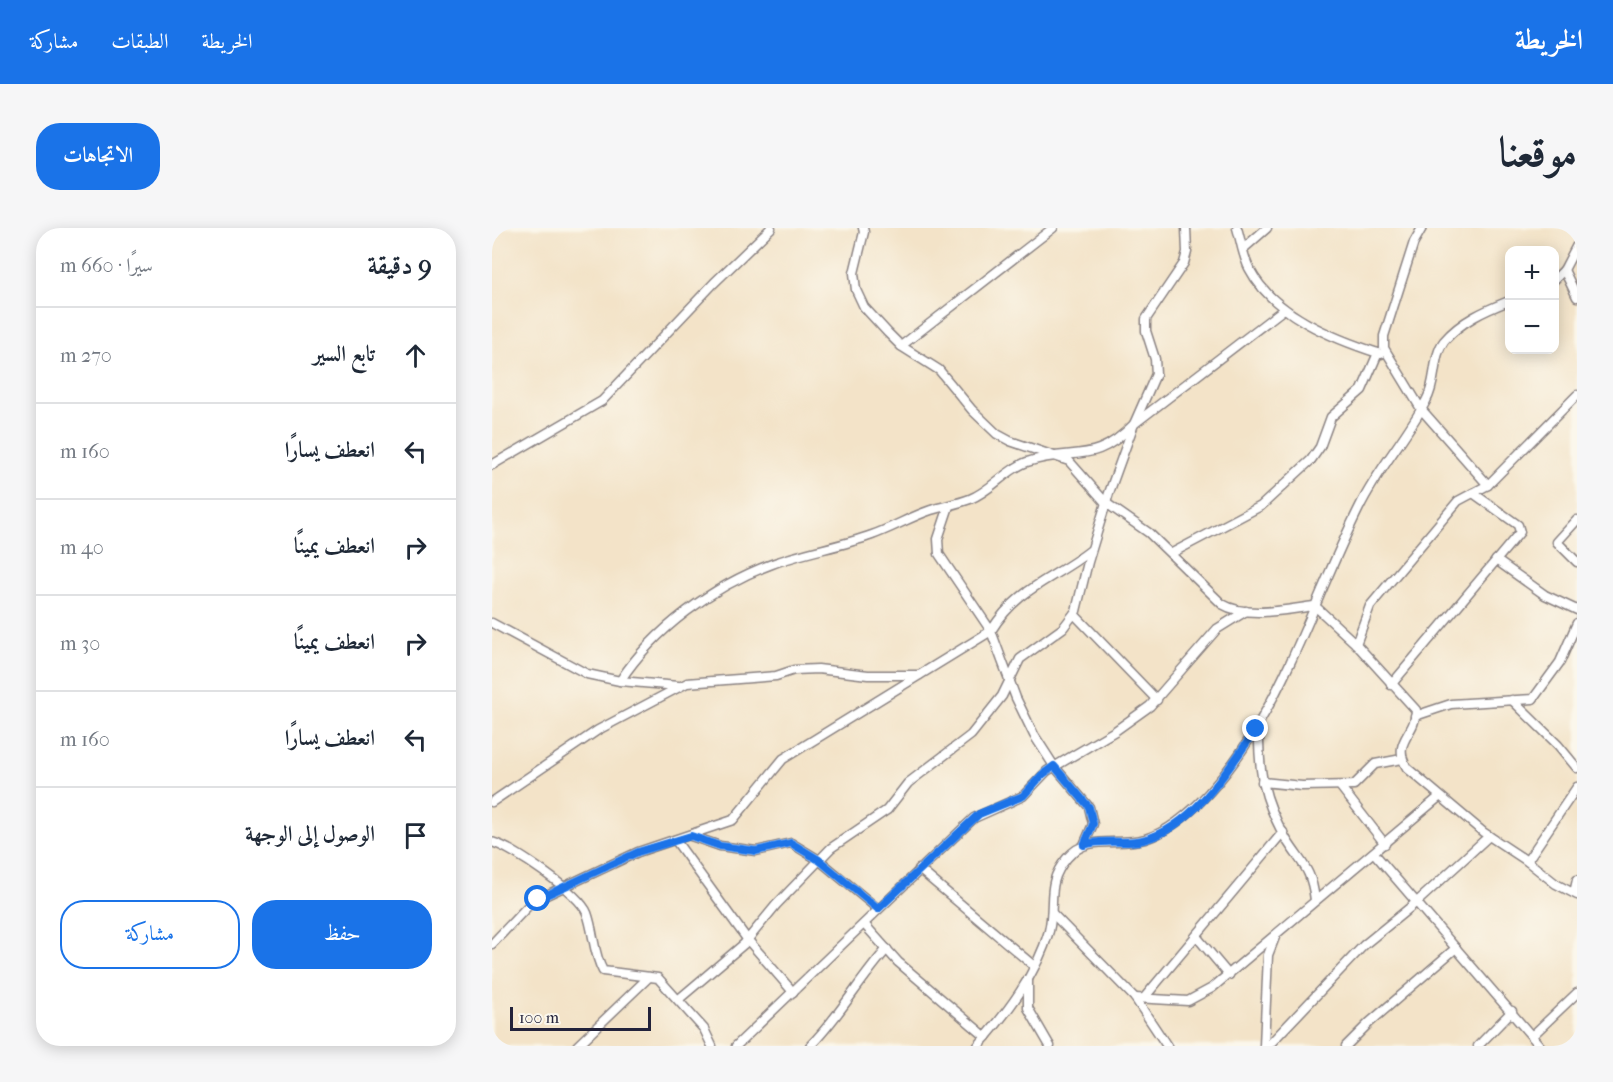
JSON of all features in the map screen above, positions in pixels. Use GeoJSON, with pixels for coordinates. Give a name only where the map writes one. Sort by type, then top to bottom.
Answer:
{"type":"FeatureCollection","features":[{"type":"Feature","properties":{"kind":"street"},"geometry":{"type":"LineString","coordinates":[[492,465],[602,401],[714,283],[771,228]]}},
{"type":"Feature","properties":{"kind":"street"},"geometry":{"type":"LineString","coordinates":[[863,228],[854,273],[856,290],[864,307],[901,346],[939,370],[972,410],[997,434],[1010,441],[1069,461],[1106,503],[1149,533],[1222,604],[1231,609],[1246,611],[1315,606],[1356,644],[1416,710],[1401,747],[1402,759],[1407,768],[1439,797],[1489,836],[1527,861],[1556,884],[1575,894],[1577,880]]}},
{"type":"Feature","properties":{"kind":"street"},"geometry":{"type":"LineString","coordinates":[[901,346],[1053,228]]}},
{"type":"Feature","properties":{"kind":"street"},"geometry":{"type":"LineString","coordinates":[[679,999],[727,960],[831,848],[887,810],[908,783],[971,735],[993,711],[1020,659],[1063,628],[1074,614],[1106,503],[1134,424],[1156,374],[1155,359],[1146,331],[1146,319],[1184,263],[1187,252],[1186,228]]}},
{"type":"Feature","properties":{"kind":"street"},"geometry":{"type":"LineString","coordinates":[[1237,228],[1256,280],[1284,309],[1341,340],[1388,356]]}},
{"type":"Feature","properties":{"kind":"street"},"geometry":{"type":"LineString","coordinates":[[1243,249],[1267,228]]}},
{"type":"Feature","properties":{"kind":"street"},"geometry":{"type":"LineString","coordinates":[[1422,228],[1414,242],[1384,336],[1384,348],[1421,409],[1488,485]]}},
{"type":"Feature","properties":{"kind":"street"},"geometry":{"type":"LineString","coordinates":[[1559,275],[1577,245]]}},
{"type":"Feature","properties":{"kind":"street"},"geometry":{"type":"LineString","coordinates":[[1564,270],[1577,297]]}},
{"type":"Feature","properties":{"kind":"street"},"geometry":{"type":"LineString","coordinates":[[978,1046],[1028,978],[1034,966],[1048,932],[1052,914],[1053,881],[1068,857],[1084,845],[1101,841],[1143,840],[1178,823],[1227,770],[1258,724],[1301,640],[1371,482],[1421,409],[1433,387],[1437,357],[1444,342],[1474,317],[1505,303]]}},
{"type":"Feature","properties":{"kind":"street"},"geometry":{"type":"LineString","coordinates":[[620,681],[640,652],[670,624],[739,580],[770,565],[873,535],[931,510],[978,495],[1023,464],[1054,455],[1094,452],[1111,445],[1134,424],[1284,309]]}},
{"type":"Feature","properties":{"kind":"street"},"geometry":{"type":"LineString","coordinates":[[1172,553],[1262,506],[1311,460],[1320,447],[1334,413],[1365,386],[1378,353]]}},
{"type":"Feature","properties":{"kind":"street"},"geometry":{"type":"LineString","coordinates":[[1356,644],[1370,606],[1458,501],[1488,485],[1577,395]]}},
{"type":"Feature","properties":{"kind":"street"},"geometry":{"type":"LineString","coordinates":[[1391,685],[1520,532],[1520,527],[1473,493]]}},
{"type":"Feature","properties":{"kind":"street"},"geometry":{"type":"LineString","coordinates":[[949,506],[938,539],[939,554],[991,631],[1025,720],[1054,766],[1089,807],[1093,824],[1084,845]]}},
{"type":"Feature","properties":{"kind":"street"},"geometry":{"type":"LineString","coordinates":[[1577,520],[1557,542],[1577,562]]}},
{"type":"Feature","properties":{"kind":"street"},"geometry":{"type":"LineString","coordinates":[[492,944],[529,905],[562,887],[638,852],[733,820],[783,759],[991,631],[1015,599],[1068,568],[1092,549]]}},
{"type":"Feature","properties":{"kind":"street"},"geometry":{"type":"LineString","coordinates":[[1496,560],[1545,595],[1577,610]]}},
{"type":"Feature","properties":{"kind":"street"},"geometry":{"type":"LineString","coordinates":[[736,1046],[979,814],[1023,796],[1042,775],[1054,766],[1115,731],[1157,700],[1217,629],[1246,611]]}},
{"type":"Feature","properties":{"kind":"street"},"geometry":{"type":"LineString","coordinates":[[1074,614],[1157,700]]}},
{"type":"Feature","properties":{"kind":"street"},"geometry":{"type":"LineString","coordinates":[[492,623],[587,674],[620,681],[678,686],[704,681],[776,676],[794,670],[828,668],[868,675],[920,675]]}},
{"type":"Feature","properties":{"kind":"street"},"geometry":{"type":"LineString","coordinates":[[1415,717],[1451,704],[1530,699],[1538,695],[1560,662],[1577,623]]}},
{"type":"Feature","properties":{"kind":"street"},"geometry":{"type":"LineString","coordinates":[[492,802],[598,730],[678,686]]}},
{"type":"Feature","properties":{"kind":"street"},"geometry":{"type":"LineString","coordinates":[[1512,700],[1558,745],[1577,768]]}},
{"type":"Feature","properties":{"kind":"street"},"geometry":{"type":"LineString","coordinates":[[1258,724],[1258,763],[1262,782],[1283,832],[1311,875],[1315,900]]}},
{"type":"Feature","properties":{"kind":"street"},"geometry":{"type":"LineString","coordinates":[[1262,782],[1340,786],[1357,784],[1379,762],[1402,759]]}},
{"type":"Feature","properties":{"kind":"street"},"geometry":{"type":"LineString","coordinates":[[1340,786],[1385,844]]}},
{"type":"Feature","properties":{"kind":"street"},"geometry":{"type":"LineString","coordinates":[[1527,861],[1577,787]]}},
{"type":"Feature","properties":{"kind":"street"},"geometry":{"type":"LineString","coordinates":[[1140,998],[1191,1001],[1229,975],[1279,930],[1439,797]]}},
{"type":"Feature","properties":{"kind":"street"},"geometry":{"type":"LineString","coordinates":[[1140,998],[1196,936],[1283,832]]}},
{"type":"Feature","properties":{"kind":"street"},"geometry":{"type":"LineString","coordinates":[[691,836],[720,846],[756,851],[791,843],[819,860],[878,909]]}},
{"type":"Feature","properties":{"kind":"street"},"geometry":{"type":"LineString","coordinates":[[1266,1046],[1364,945],[1418,901],[1489,836]]}},
{"type":"Feature","properties":{"kind":"street"},"geometry":{"type":"LineString","coordinates":[[676,841],[747,939],[793,992]]}},
{"type":"Feature","properties":{"kind":"street"},"geometry":{"type":"LineString","coordinates":[[492,842],[516,854],[562,887],[586,911],[603,970],[649,977],[664,982],[704,1029],[712,1046]]}},
{"type":"Feature","properties":{"kind":"street"},"geometry":{"type":"LineString","coordinates":[[1374,853],[1418,901],[1540,1046]]}},
{"type":"Feature","properties":{"kind":"street"},"geometry":{"type":"LineString","coordinates":[[919,869],[1034,966]]}},
{"type":"Feature","properties":{"kind":"street"},"geometry":{"type":"LineString","coordinates":[[1052,914],[1140,998],[1167,1046]]}},
{"type":"Feature","properties":{"kind":"street"},"geometry":{"type":"LineString","coordinates":[[864,924],[898,962],[986,1037]]}},
{"type":"Feature","properties":{"kind":"street"},"geometry":{"type":"LineString","coordinates":[[1266,1046],[1268,955],[1279,930]]}},
{"type":"Feature","properties":{"kind":"street"},"geometry":{"type":"LineString","coordinates":[[1196,936],[1229,975]]}},
{"type":"Feature","properties":{"kind":"street"},"geometry":{"type":"LineString","coordinates":[[1346,1046],[1456,948]]}},
{"type":"Feature","properties":{"kind":"street"},"geometry":{"type":"LineString","coordinates":[[810,1046],[829,1026],[863,975],[887,949]]}},
{"type":"Feature","properties":{"kind":"street"},"geometry":{"type":"LineString","coordinates":[[577,1046],[649,977]]}},
{"type":"Feature","properties":{"kind":"street"},"geometry":{"type":"LineString","coordinates":[[1028,978],[1028,1008],[1050,1046]]}},
{"type":"Feature","properties":{"kind":"street"},"geometry":{"type":"LineString","coordinates":[[1533,1035],[1577,993]]}},
{"type":"Feature","properties":{"kind":"street"},"geometry":{"type":"LineString","coordinates":[[1478,1046],[1512,1011]]}},
{"type":"Feature","properties":{"kind":"route"},"geometry":{"type":"LineString","coordinates":[[538,899],[638,852],[691,836],[720,846],[756,851],[791,843],[819,860],[878,909],[941,847],[979,814],[1023,796],[1042,775],[1054,766],[1089,807],[1093,824],[1084,845],[1101,841],[1143,840],[1178,823],[1227,770],[1256,729]]}}]}
